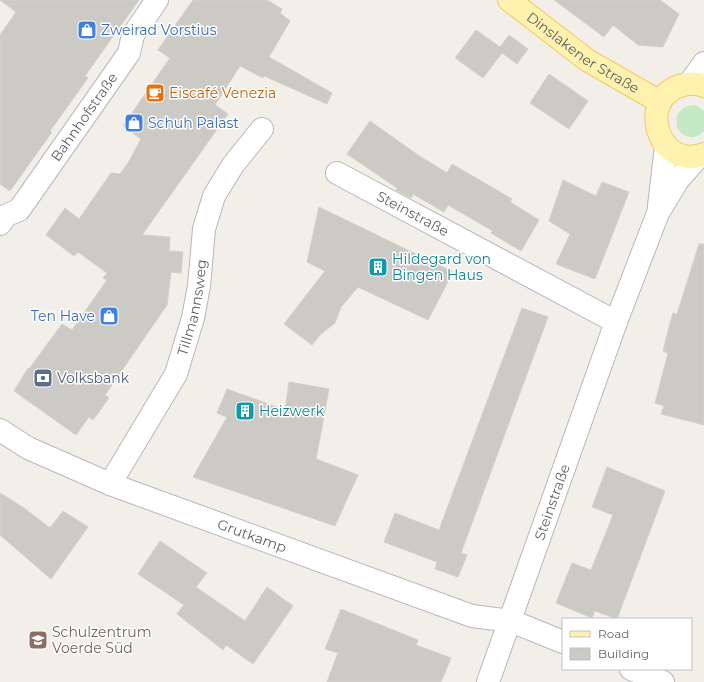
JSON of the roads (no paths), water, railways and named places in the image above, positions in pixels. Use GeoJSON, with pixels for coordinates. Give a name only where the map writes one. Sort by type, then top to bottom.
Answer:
{"type":"FeatureCollection","features":[{"type":"Feature","properties":{"kind":"main road","name":"Dinslakener Straße"},"geometry":{"type":"LineString","coordinates":[[509,0],[587,60],[660,102]]}},
{"type":"Feature","properties":{"kind":"main road"},"geometry":{"type":"LineString","coordinates":[[697,85],[672,90],[660,102],[656,113],[656,125],[659,137],[666,146],[676,153],[688,156],[702,155]]}},
{"type":"Feature","properties":{"kind":"street","name":"Bahnhofstraße"},"geometry":{"type":"LineString","coordinates":[[0,224],[7,215],[19,210],[129,54],[133,35],[157,0]]}},
{"type":"Feature","properties":{"kind":"street"},"geometry":{"type":"LineString","coordinates":[[697,85],[704,63]]}},
{"type":"Feature","properties":{"kind":"street","name":"Tillmannsweg"},"geometry":{"type":"LineString","coordinates":[[110,484],[176,374],[193,318],[199,286],[204,229],[214,196],[233,165],[262,129]]}},
{"type":"Feature","properties":{"kind":"street","name":"Steinstraße"},"geometry":{"type":"LineString","coordinates":[[658,213],[666,146]]}},
{"type":"Feature","properties":{"kind":"street","name":"Steinstraße"},"geometry":{"type":"LineString","coordinates":[[488,682],[616,322],[658,213],[678,180],[702,155]]}},
{"type":"Feature","properties":{"kind":"street","name":"Steinstraße"},"geometry":{"type":"LineString","coordinates":[[337,173],[616,322]]}},
{"type":"Feature","properties":{"kind":"street","name":"Grutkamp"},"geometry":{"type":"LineString","coordinates":[[0,430],[28,448],[110,484],[472,616],[510,621],[562,642]]}},
{"type":"Feature","properties":{"kind":"street"},"geometry":{"type":"LineString","coordinates":[[633,670],[663,682]]}},
{"type":"Feature","properties":{"kind":"place","name":"Zweirad Vorstius"},"geometry":{"type":"Point","coordinates":[87,30]}},
{"type":"Feature","properties":{"kind":"place","name":"Eiscafé Venezia"},"geometry":{"type":"Point","coordinates":[155,93]}},
{"type":"Feature","properties":{"kind":"place","name":"Schuh Palast"},"geometry":{"type":"Point","coordinates":[134,123]}},
{"type":"Feature","properties":{"kind":"place","name":"Hildegard von Bingen Haus"},"geometry":{"type":"Point","coordinates":[378,267]}},
{"type":"Feature","properties":{"kind":"place","name":"Ten Have"},"geometry":{"type":"Point","coordinates":[109,316]}},
{"type":"Feature","properties":{"kind":"place","name":"Volksbank"},"geometry":{"type":"Point","coordinates":[43,378]}},
{"type":"Feature","properties":{"kind":"place","name":"Heizwerk"},"geometry":{"type":"Point","coordinates":[245,411]}},
{"type":"Feature","properties":{"kind":"place","name":"Schulzentrum Voerde Süd"},"geometry":{"type":"Point","coordinates":[38,640]}}]}
